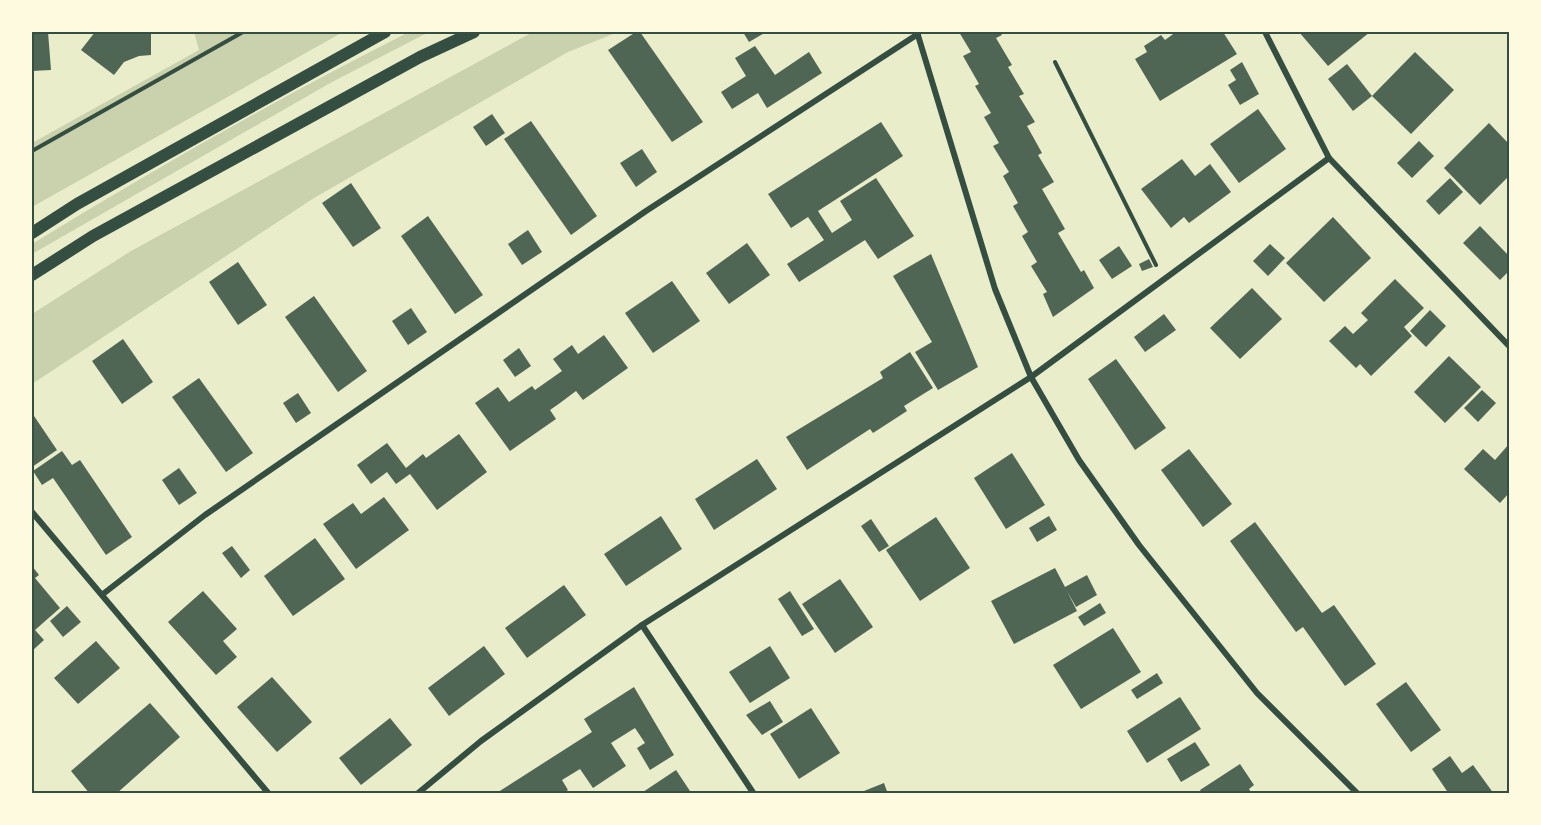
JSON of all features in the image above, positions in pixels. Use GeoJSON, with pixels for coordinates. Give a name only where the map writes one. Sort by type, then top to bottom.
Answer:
{"type":"FeatureCollection","features":[{"type":"Feature","properties":{"kind":"main road"},"geometry":{"type":"LineString","coordinates":[[32,233],[77,204],[385,32]]}},
{"type":"Feature","properties":{"kind":"main road"},"geometry":{"type":"LineString","coordinates":[[32,275],[93,236],[410,63],[474,32]]}},
{"type":"Feature","properties":{"kind":"street"},"geometry":{"type":"LineString","coordinates":[[103,594],[205,515],[626,224],[917,32],[995,290],[1030,376],[1079,460],[1139,545],[1257,693],[1358,794]]}},
{"type":"Feature","properties":{"kind":"street"},"geometry":{"type":"LineString","coordinates":[[1265,32],[1329,158],[1509,347]]}},
{"type":"Feature","properties":{"kind":"street"},"geometry":{"type":"LineString","coordinates":[[417,794],[481,741],[642,625],[1030,376],[1329,158]]}},
{"type":"Feature","properties":{"kind":"street"},"geometry":{"type":"LineString","coordinates":[[32,512],[269,794]]}},
{"type":"Feature","properties":{"kind":"street"},"geometry":{"type":"LineString","coordinates":[[642,625],[754,794]]}},
{"type":"Feature","properties":{"kind":"path"},"geometry":{"type":"LineString","coordinates":[[32,151],[243,32]]}},
{"type":"Feature","properties":{"kind":"path"},"geometry":{"type":"LineString","coordinates":[[1055,62],[1163,279]]}},
{"type":"Feature","properties":{"kind":"green space"},"geometry":{"type":"Polygon","coordinates":[[[194,32],[343,32],[32,207],[32,143],[199,50],[194,32]]]}},
{"type":"Feature","properties":{"kind":"green space"},"geometry":{"type":"Polygon","coordinates":[[[409,32],[429,32],[332,82],[32,254],[32,244],[125,188],[265,108],[409,32]]]}},
{"type":"Feature","properties":{"kind":"green space"},"geometry":{"type":"Polygon","coordinates":[[[618,32],[568,52],[314,198],[32,384],[32,314],[131,251],[531,33],[618,32]]]}},
{"type":"Feature","properties":{"kind":"building"},"geometry":{"type":"Polygon","coordinates":[[[32,32],[48,32],[51,70],[32,71],[32,32]]]}},
{"type":"Feature","properties":{"kind":"building"},"geometry":{"type":"Polygon","coordinates":[[[95,32],[151,32],[151,55],[139,56],[124,62],[114,75],[81,50],[95,32]]]}},
{"type":"Feature","properties":{"kind":"building"},"geometry":{"type":"Polygon","coordinates":[[[636,32],[640,32],[703,122],[672,142],[608,50],[636,32]]]}},
{"type":"Feature","properties":{"kind":"building"},"geometry":{"type":"Polygon","coordinates":[[[743,32],[766,32],[749,42],[743,32]]]}},
{"type":"Feature","properties":{"kind":"building"},"geometry":{"type":"Polygon","coordinates":[[[959,32],[1000,32],[1002,35],[996,38],[1012,65],[1008,67],[1024,94],[1019,96],[1035,122],[1027,126],[1042,153],[1038,155],[1054,182],[1042,189],[1065,229],[1058,233],[1081,272],[1084,270],[1094,288],[1053,317],[1043,294],[1047,292],[1031,266],[1037,262],[1022,236],[1028,232],[1013,206],[1018,203],[1003,176],[1009,172],[993,146],[999,143],[984,117],[991,113],[975,86],[979,84],[963,56],[971,52],[959,32]]]}},
{"type":"Feature","properties":{"kind":"building"},"geometry":{"type":"Polygon","coordinates":[[[1176,32],[1223,32],[1237,54],[1160,101],[1135,59],[1147,52],[1144,46],[1161,35],[1165,40],[1176,32]]]}},
{"type":"Feature","properties":{"kind":"building"},"geometry":{"type":"Polygon","coordinates":[[[1299,32],[1370,32],[1328,66],[1299,32]]]}},
{"type":"Feature","properties":{"kind":"building"},"geometry":{"type":"Polygon","coordinates":[[[755,46],[775,75],[809,52],[822,73],[767,108],[758,93],[732,109],[721,92],[746,76],[735,58],[755,46]]]}},
{"type":"Feature","properties":{"kind":"building"},"geometry":{"type":"Polygon","coordinates":[[[1415,52],[1454,90],[1411,134],[1372,96],[1415,52]]]}},
{"type":"Feature","properties":{"kind":"building"},"geometry":{"type":"Polygon","coordinates":[[[1242,62],[1259,94],[1240,105],[1228,85],[1236,80],[1230,70],[1242,62]]]}},
{"type":"Feature","properties":{"kind":"building"},"geometry":{"type":"Polygon","coordinates":[[[1347,64],[1372,96],[1353,111],[1328,79],[1347,64]]]}},
{"type":"Feature","properties":{"kind":"building"},"geometry":{"type":"Polygon","coordinates":[[[1258,109],[1286,149],[1239,183],[1210,144],[1258,109]]]}},
{"type":"Feature","properties":{"kind":"building"},"geometry":{"type":"Polygon","coordinates":[[[492,114],[505,133],[486,146],[473,127],[492,114]]]}},
{"type":"Feature","properties":{"kind":"building"},"geometry":{"type":"Polygon","coordinates":[[[531,121],[597,216],[571,235],[504,139],[531,121]]]}},
{"type":"Feature","properties":{"kind":"building"},"geometry":{"type":"Polygon","coordinates":[[[881,122],[903,156],[818,211],[832,233],[852,220],[840,201],[876,178],[914,236],[878,259],[865,240],[799,282],[787,264],[824,240],[808,217],[791,228],[768,194],[881,122]]]}},
{"type":"Feature","properties":{"kind":"building"},"geometry":{"type":"Polygon","coordinates":[[[1489,123],[1509,144],[1509,176],[1480,205],[1444,168],[1489,123]]]}},
{"type":"Feature","properties":{"kind":"building"},"geometry":{"type":"Polygon","coordinates":[[[1419,141],[1434,156],[1412,178],[1397,163],[1419,141]]]}},
{"type":"Feature","properties":{"kind":"building"},"geometry":{"type":"Polygon","coordinates":[[[642,149],[657,172],[636,187],[620,163],[642,149]]]}},
{"type":"Feature","properties":{"kind":"building"},"geometry":{"type":"Polygon","coordinates":[[[1182,159],[1195,176],[1210,164],[1231,192],[1189,223],[1184,217],[1171,228],[1141,189],[1182,159]]]}},
{"type":"Feature","properties":{"kind":"building"},"geometry":{"type":"Polygon","coordinates":[[[1450,178],[1463,192],[1439,215],[1426,201],[1450,178]]]}},
{"type":"Feature","properties":{"kind":"building"},"geometry":{"type":"Polygon","coordinates":[[[351,183],[381,228],[353,247],[322,203],[351,183]]]}},
{"type":"Feature","properties":{"kind":"building"},"geometry":{"type":"Polygon","coordinates":[[[428,216],[483,295],[455,314],[401,236],[428,216]]]}},
{"type":"Feature","properties":{"kind":"building"},"geometry":{"type":"Polygon","coordinates":[[[1333,217],[1371,258],[1324,302],[1286,263],[1333,217]]]}},
{"type":"Feature","properties":{"kind":"building"},"geometry":{"type":"Polygon","coordinates":[[[1480,226],[1509,256],[1509,271],[1500,280],[1463,243],[1480,226]]]}},
{"type":"Feature","properties":{"kind":"building"},"geometry":{"type":"Polygon","coordinates":[[[528,230],[542,252],[522,265],[508,244],[528,230]]]}},
{"type":"Feature","properties":{"kind":"building"},"geometry":{"type":"Polygon","coordinates":[[[747,243],[770,275],[729,304],[706,273],[747,243]]]}},
{"type":"Feature","properties":{"kind":"building"},"geometry":{"type":"Polygon","coordinates":[[[1270,244],[1285,258],[1268,276],[1253,261],[1270,244]]]}},
{"type":"Feature","properties":{"kind":"building"},"geometry":{"type":"Polygon","coordinates":[[[1119,246],[1132,266],[1112,279],[1099,260],[1119,246]]]}},
{"type":"Feature","properties":{"kind":"building"},"geometry":{"type":"Polygon","coordinates":[[[931,254],[978,367],[938,390],[915,352],[932,342],[893,276],[931,254]]]}},
{"type":"Feature","properties":{"kind":"building"},"geometry":{"type":"Polygon","coordinates":[[[1149,259],[1153,267],[1142,271],[1139,264],[1149,259]]]}},
{"type":"Feature","properties":{"kind":"building"},"geometry":{"type":"Polygon","coordinates":[[[238,262],[267,305],[238,325],[209,282],[238,262]]]}},
{"type":"Feature","properties":{"kind":"building"},"geometry":{"type":"Polygon","coordinates":[[[1395,279],[1424,308],[1404,327],[1412,336],[1371,376],[1360,364],[1356,368],[1329,341],[1345,326],[1353,334],[1368,320],[1361,313],[1395,279]]]}},
{"type":"Feature","properties":{"kind":"building"},"geometry":{"type":"Polygon","coordinates":[[[672,281],[700,321],[653,353],[625,313],[672,281]]]}},
{"type":"Feature","properties":{"kind":"building"},"geometry":{"type":"Polygon","coordinates":[[[1252,288],[1282,319],[1240,359],[1210,328],[1252,288]]]}},
{"type":"Feature","properties":{"kind":"building"},"geometry":{"type":"Polygon","coordinates":[[[314,296],[367,371],[338,392],[285,317],[314,296]]]}},
{"type":"Feature","properties":{"kind":"building"},"geometry":{"type":"Polygon","coordinates":[[[411,308],[427,332],[408,345],[392,321],[411,308]]]}},
{"type":"Feature","properties":{"kind":"building"},"geometry":{"type":"Polygon","coordinates":[[[1430,310],[1446,326],[1426,347],[1410,331],[1430,310]]]}},
{"type":"Feature","properties":{"kind":"building"},"geometry":{"type":"Polygon","coordinates":[[[1164,314],[1176,330],[1145,352],[1134,337],[1164,314]]]}},
{"type":"Feature","properties":{"kind":"building"},"geometry":{"type":"Polygon","coordinates":[[[604,335],[628,368],[583,400],[576,391],[550,410],[556,419],[510,451],[475,403],[498,387],[509,402],[532,386],[535,390],[562,371],[553,359],[572,345],[578,354],[604,335]]]}},
{"type":"Feature","properties":{"kind":"building"},"geometry":{"type":"Polygon","coordinates":[[[123,339],[153,382],[122,404],[92,361],[123,339]]]}},
{"type":"Feature","properties":{"kind":"building"},"geometry":{"type":"Polygon","coordinates":[[[519,348],[531,366],[515,377],[503,360],[519,348]]]}},
{"type":"Feature","properties":{"kind":"building"},"geometry":{"type":"Polygon","coordinates":[[[910,352],[933,388],[904,406],[907,411],[873,433],[870,429],[807,470],[786,437],[883,378],[880,372],[910,352]]]}},
{"type":"Feature","properties":{"kind":"building"},"geometry":{"type":"Polygon","coordinates":[[[1449,356],[1481,387],[1445,423],[1414,392],[1449,356]]]}},
{"type":"Feature","properties":{"kind":"building"},"geometry":{"type":"Polygon","coordinates":[[[1116,359],[1166,428],[1135,450],[1088,379],[1116,359]]]}},
{"type":"Feature","properties":{"kind":"building"},"geometry":{"type":"Polygon","coordinates":[[[199,378],[253,453],[226,472],[172,397],[199,378]]]}},
{"type":"Feature","properties":{"kind":"building"},"geometry":{"type":"Polygon","coordinates":[[[1482,390],[1496,403],[1478,422],[1464,408],[1482,390]]]}},
{"type":"Feature","properties":{"kind":"building"},"geometry":{"type":"Polygon","coordinates":[[[298,393],[311,413],[296,423],[283,403],[298,393]]]}},
{"type":"Feature","properties":{"kind":"building"},"geometry":{"type":"Polygon","coordinates":[[[32,413],[57,450],[32,467],[32,413]]]}},
{"type":"Feature","properties":{"kind":"building"},"geometry":{"type":"Polygon","coordinates":[[[459,434],[487,472],[437,510],[410,474],[396,484],[387,472],[371,484],[357,465],[387,443],[406,468],[423,454],[426,458],[459,434]]]}},
{"type":"Feature","properties":{"kind":"building"},"geometry":{"type":"Polygon","coordinates":[[[1509,444],[1509,493],[1500,503],[1464,469],[1483,449],[1495,460],[1509,444]]]}},
{"type":"Feature","properties":{"kind":"building"},"geometry":{"type":"Polygon","coordinates":[[[1189,449],[1232,504],[1203,527],[1161,470],[1189,449]]]}},
{"type":"Feature","properties":{"kind":"building"},"geometry":{"type":"Polygon","coordinates":[[[62,451],[72,465],[80,460],[132,537],[106,555],[53,478],[42,485],[33,471],[62,451]]]}},
{"type":"Feature","properties":{"kind":"building"},"geometry":{"type":"Polygon","coordinates":[[[1012,453],[1045,505],[1006,529],[974,478],[1012,453]]]}},
{"type":"Feature","properties":{"kind":"building"},"geometry":{"type":"Polygon","coordinates":[[[757,459],[777,489],[714,530],[695,499],[757,459]]]}},
{"type":"Feature","properties":{"kind":"building"},"geometry":{"type":"Polygon","coordinates":[[[179,468],[197,493],[179,505],[162,480],[179,468]]]}},
{"type":"Feature","properties":{"kind":"building"},"geometry":{"type":"Polygon","coordinates":[[[384,497],[409,530],[356,569],[323,524],[353,503],[361,514],[384,497]]]}},
{"type":"Feature","properties":{"kind":"building"},"geometry":{"type":"Polygon","coordinates":[[[661,516],[682,549],[626,586],[604,554],[661,516]]]}},
{"type":"Feature","properties":{"kind":"building"},"geometry":{"type":"Polygon","coordinates":[[[1049,516],[1057,530],[1037,542],[1029,528],[1049,516]]]}},
{"type":"Feature","properties":{"kind":"building"},"geometry":{"type":"Polygon","coordinates":[[[936,517],[970,568],[920,601],[886,550],[936,517]]]}},
{"type":"Feature","properties":{"kind":"building"},"geometry":{"type":"Polygon","coordinates":[[[871,519],[889,546],[879,552],[861,526],[871,519]]]}},
{"type":"Feature","properties":{"kind":"building"},"geometry":{"type":"Polygon","coordinates":[[[1255,522],[1322,613],[1334,605],[1376,664],[1345,686],[1303,627],[1296,632],[1230,541],[1255,522]]]}},
{"type":"Feature","properties":{"kind":"building"},"geometry":{"type":"Polygon","coordinates":[[[315,538],[345,579],[293,616],[264,576],[315,538]]]}},
{"type":"Feature","properties":{"kind":"building"},"geometry":{"type":"Polygon","coordinates":[[[232,546],[250,570],[241,578],[222,553],[232,546]]]}},
{"type":"Feature","properties":{"kind":"building"},"geometry":{"type":"Polygon","coordinates":[[[32,566],[39,575],[35,578],[60,608],[35,630],[44,640],[32,651],[32,566]]]}},
{"type":"Feature","properties":{"kind":"building"},"geometry":{"type":"Polygon","coordinates":[[[1055,568],[1065,587],[1087,575],[1097,595],[1076,607],[1067,591],[1077,611],[1014,644],[991,601],[1055,568]]]}},
{"type":"Feature","properties":{"kind":"building"},"geometry":{"type":"Polygon","coordinates":[[[840,579],[873,627],[835,653],[802,604],[840,579]]]}},
{"type":"Feature","properties":{"kind":"building"},"geometry":{"type":"Polygon","coordinates":[[[564,585],[586,615],[527,658],[505,628],[564,585]]]}},
{"type":"Feature","properties":{"kind":"building"},"geometry":{"type":"Polygon","coordinates":[[[203,591],[237,629],[223,641],[237,657],[216,675],[168,622],[203,591]]]}},
{"type":"Feature","properties":{"kind":"building"},"geometry":{"type":"Polygon","coordinates":[[[790,591],[814,629],[802,636],[778,599],[790,591]]]}},
{"type":"Feature","properties":{"kind":"building"},"geometry":{"type":"Polygon","coordinates":[[[1100,603],[1106,613],[1084,626],[1078,617],[1100,603]]]}},
{"type":"Feature","properties":{"kind":"building"},"geometry":{"type":"Polygon","coordinates":[[[67,606],[81,622],[63,637],[50,621],[67,606]]]}},
{"type":"Feature","properties":{"kind":"building"},"geometry":{"type":"Polygon","coordinates":[[[1113,628],[1141,672],[1081,709],[1053,665],[1113,628]]]}},
{"type":"Feature","properties":{"kind":"building"},"geometry":{"type":"Polygon","coordinates":[[[96,641],[120,668],[78,704],[54,678],[96,641]]]}},
{"type":"Feature","properties":{"kind":"building"},"geometry":{"type":"Polygon","coordinates":[[[484,646],[505,674],[449,716],[428,688],[484,646]]]}},
{"type":"Feature","properties":{"kind":"building"},"geometry":{"type":"Polygon","coordinates":[[[770,646],[790,678],[750,703],[729,672],[770,646]]]}},
{"type":"Feature","properties":{"kind":"building"},"geometry":{"type":"Polygon","coordinates":[[[1157,673],[1163,683],[1137,699],[1131,690],[1157,673]]]}},
{"type":"Feature","properties":{"kind":"building"},"geometry":{"type":"Polygon","coordinates":[[[272,677],[312,722],[277,752],[237,707],[272,677]]]}},
{"type":"Feature","properties":{"kind":"building"},"geometry":{"type":"Polygon","coordinates":[[[1406,682],[1441,730],[1411,752],[1376,704],[1406,682]]]}},
{"type":"Feature","properties":{"kind":"building"},"geometry":{"type":"Polygon","coordinates":[[[634,687],[674,755],[650,770],[637,748],[645,743],[635,728],[611,743],[626,766],[593,788],[580,769],[562,780],[568,790],[562,794],[495,794],[592,732],[584,719],[634,687]]]}},
{"type":"Feature","properties":{"kind":"building"},"geometry":{"type":"Polygon","coordinates":[[[1180,697],[1201,729],[1147,763],[1127,731],[1180,697]]]}},
{"type":"Feature","properties":{"kind":"building"},"geometry":{"type":"Polygon","coordinates":[[[770,701],[783,722],[762,735],[746,715],[770,701]]]}},
{"type":"Feature","properties":{"kind":"building"},"geometry":{"type":"Polygon","coordinates":[[[150,703],[180,737],[116,794],[90,794],[71,771],[150,703]]]}},
{"type":"Feature","properties":{"kind":"building"},"geometry":{"type":"Polygon","coordinates":[[[811,708],[840,753],[799,779],[770,734],[811,708]]]}},
{"type":"Feature","properties":{"kind":"building"},"geometry":{"type":"Polygon","coordinates":[[[390,718],[412,745],[361,785],[339,758],[390,718]]]}},
{"type":"Feature","properties":{"kind":"building"},"geometry":{"type":"Polygon","coordinates":[[[1195,742],[1210,765],[1181,782],[1167,759],[1195,742]]]}},
{"type":"Feature","properties":{"kind":"building"},"geometry":{"type":"Polygon","coordinates":[[[1450,756],[1462,773],[1473,765],[1494,794],[1449,794],[1432,769],[1450,756]]]}},
{"type":"Feature","properties":{"kind":"building"},"geometry":{"type":"Polygon","coordinates":[[[1240,764],[1254,785],[1249,789],[1252,794],[1202,794],[1200,790],[1240,764]]]}},
{"type":"Feature","properties":{"kind":"building"},"geometry":{"type":"Polygon","coordinates":[[[676,770],[692,794],[640,794],[676,770]]]}},
{"type":"Feature","properties":{"kind":"building"},"geometry":{"type":"Polygon","coordinates":[[[884,783],[888,794],[859,794],[859,793],[884,783]]]}}]}
